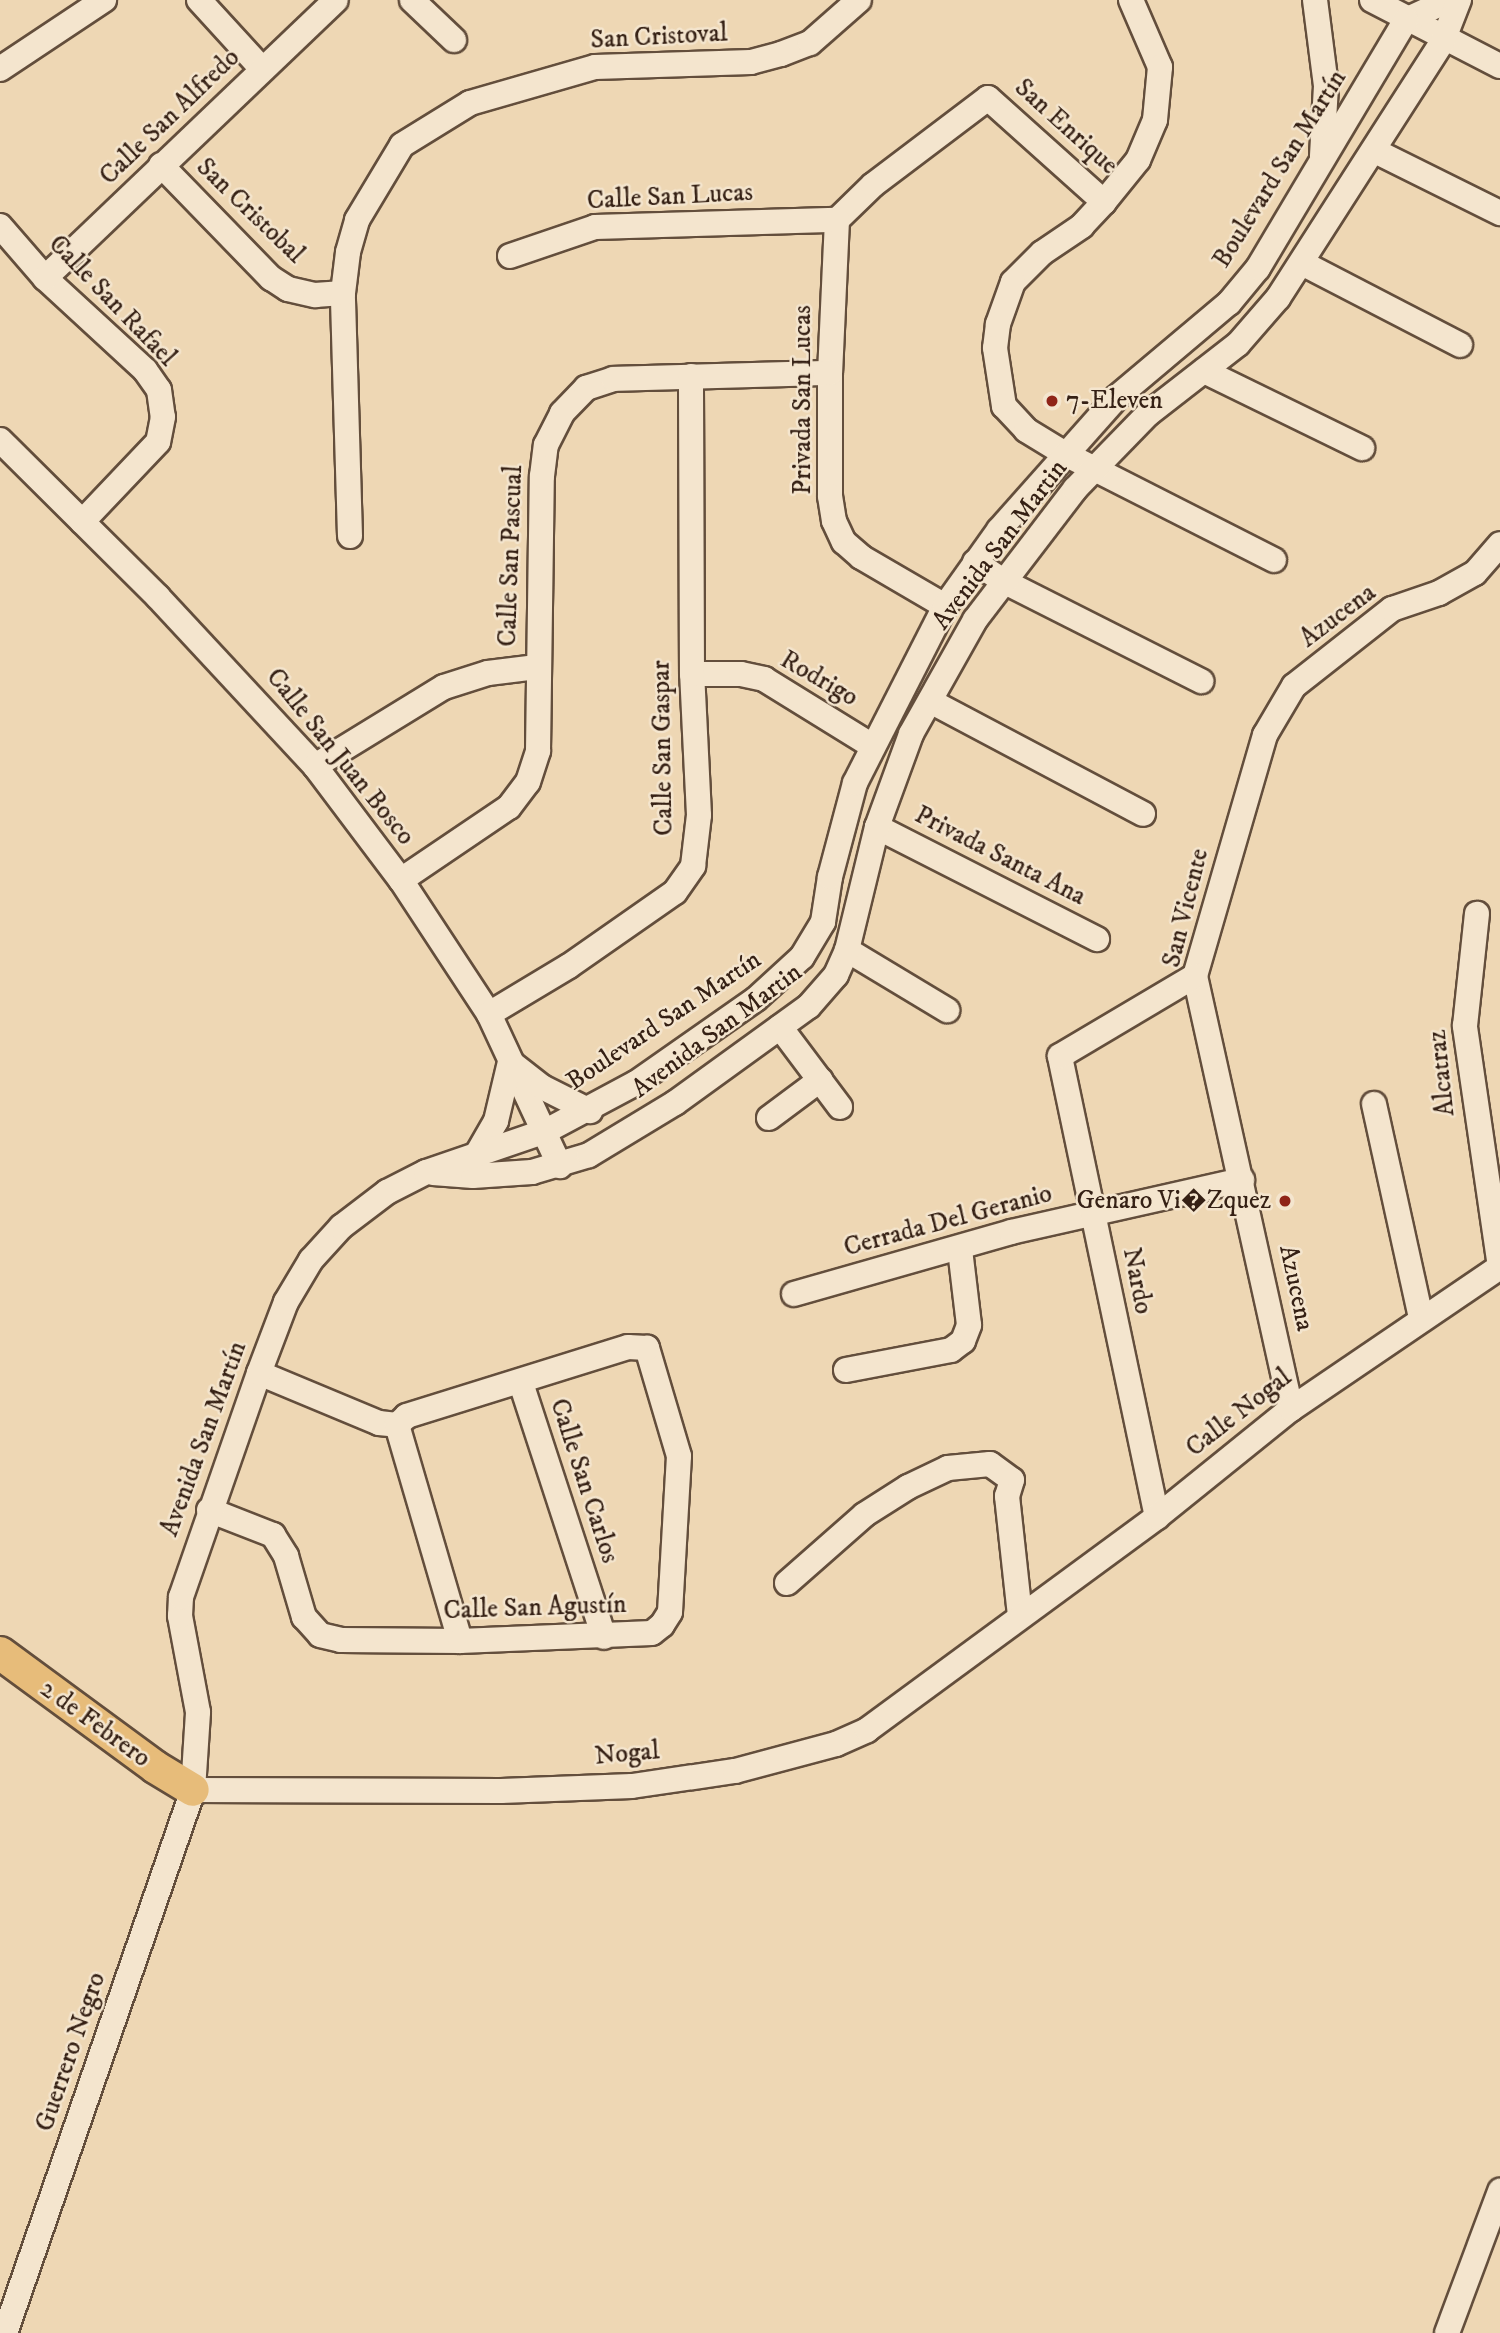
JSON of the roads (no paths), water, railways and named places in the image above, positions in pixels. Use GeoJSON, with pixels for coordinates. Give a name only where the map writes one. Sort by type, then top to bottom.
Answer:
{"type":"FeatureCollection","features":[{"type":"Feature","properties":{"kind":"main road","name":"2 de Febrero"},"geometry":{"type":"LineString","coordinates":[[0,1654],[155,1768],[193,1790]]}},
{"type":"Feature","properties":{"kind":"street"},"geometry":{"type":"LineString","coordinates":[[0,69],[104,0]]}},
{"type":"Feature","properties":{"kind":"street"},"geometry":{"type":"LineString","coordinates":[[199,0],[262,69]]}},
{"type":"Feature","properties":{"kind":"street","name":"Calle San Alfredo"},"geometry":{"type":"LineString","coordinates":[[46,278],[336,0]]}},
{"type":"Feature","properties":{"kind":"street"},"geometry":{"type":"LineString","coordinates":[[412,0],[454,40]]}},
{"type":"Feature","properties":{"kind":"street","name":"San Cristoval"},"geometry":{"type":"LineString","coordinates":[[350,537],[343,293],[357,220],[402,145],[470,103],[595,67],[751,62],[810,44],[859,0]]}},
{"type":"Feature","properties":{"kind":"street"},"geometry":{"type":"LineString","coordinates":[[1131,0],[1160,67],[1155,120],[1138,160],[1104,201],[1082,226],[1042,253],[1013,282],[998,324],[996,377],[1004,406],[1026,430],[1067,455],[1274,560]]}},
{"type":"Feature","properties":{"kind":"street"},"geometry":{"type":"LineString","coordinates":[[1315,0],[1326,86],[1322,159]]}},
{"type":"Feature","properties":{"kind":"street"},"geometry":{"type":"LineString","coordinates":[[1372,0],[1443,41],[1500,66]]}},
{"type":"Feature","properties":{"kind":"street"},"geometry":{"type":"LineString","coordinates":[[1406,20],[1449,0]]}},
{"type":"Feature","properties":{"kind":"street","name":"Avenida San Martin"},"geometry":{"type":"LineString","coordinates":[[475,1165],[560,1166],[630,1134],[809,1006],[836,975],[847,950],[877,827],[911,734],[975,620],[1094,469],[1148,414],[1204,371],[1261,320],[1302,263],[1375,151],[1443,41],[1459,0]]}},
{"type":"Feature","properties":{"kind":"street","name":"Boulevard San Martín"},"geometry":{"type":"LineString","coordinates":[[475,1165],[590,1111],[756,999],[802,957],[823,922],[830,877],[855,783],[871,746],[945,606],[975,562],[1116,398],[1229,303],[1258,268],[1406,20]]}},
{"type":"Feature","properties":{"kind":"street","name":"San Enrique"},"geometry":{"type":"LineString","coordinates":[[838,220],[873,185],[980,99],[988,97],[1104,201]]}},
{"type":"Feature","properties":{"kind":"street"},"geometry":{"type":"LineString","coordinates":[[1375,151],[1500,213]]}},
{"type":"Feature","properties":{"kind":"street","name":"San Cristobal"},"geometry":{"type":"LineString","coordinates":[[162,165],[271,278],[288,289],[315,295],[343,293]]}},
{"type":"Feature","properties":{"kind":"street","name":"Calle San Lucas"},"geometry":{"type":"LineString","coordinates":[[510,256],[595,227],[838,220]]}},
{"type":"Feature","properties":{"kind":"street","name":"Privada San Lucas"},"geometry":{"type":"LineString","coordinates":[[838,220],[830,373],[830,496],[834,521],[844,542],[861,556],[945,606]]}},
{"type":"Feature","properties":{"kind":"street","name":"Calle San Rafael"},"geometry":{"type":"LineString","coordinates":[[0,226],[46,278],[145,370],[159,390],[163,417],[158,442],[82,522]]}},
{"type":"Feature","properties":{"kind":"street"},"geometry":{"type":"LineString","coordinates":[[1302,263],[1460,345]]}},
{"type":"Feature","properties":{"kind":"street"},"geometry":{"type":"LineString","coordinates":[[1204,371],[1362,448]]}},
{"type":"Feature","properties":{"kind":"street","name":"Calle San Pascual"},"geometry":{"type":"LineString","coordinates":[[401,880],[509,807],[528,782],[538,751],[537,667],[542,476],[546,444],[562,413],[586,388],[613,379],[830,373]]}},
{"type":"Feature","properties":{"kind":"street","name":"Calle San Gaspar"},"geometry":{"type":"LineString","coordinates":[[489,1014],[569,966],[675,892],[692,866],[699,816],[692,674],[691,376]]}},
{"type":"Feature","properties":{"kind":"street","name":"Calle San Juan Bosco"},"geometry":{"type":"LineString","coordinates":[[0,440],[315,766],[401,880],[489,1014],[560,1166]]}},
{"type":"Feature","properties":{"kind":"street","name":"Azucena"},"geometry":{"type":"LineString","coordinates":[[1265,735],[1294,686],[1392,609],[1439,593],[1475,573],[1500,544]]}},
{"type":"Feature","properties":{"kind":"street"},"geometry":{"type":"LineString","coordinates":[[975,562],[1005,582],[1201,681]]}},
{"type":"Feature","properties":{"kind":"street"},"geometry":{"type":"LineString","coordinates":[[315,766],[444,687],[488,673],[537,667]]}},
{"type":"Feature","properties":{"kind":"street","name":"Rodrigo"},"geometry":{"type":"LineString","coordinates":[[692,674],[741,674],[764,679],[871,746]]}},
{"type":"Feature","properties":{"kind":"street"},"geometry":{"type":"LineString","coordinates":[[930,701],[1143,814]]}},
{"type":"Feature","properties":{"kind":"street","name":"San Vicente"},"geometry":{"type":"LineString","coordinates":[[1242,1180],[1195,976],[1265,735]]}},
{"type":"Feature","properties":{"kind":"street","name":"Privada Santa Ana"},"geometry":{"type":"LineString","coordinates":[[877,827],[1097,939]]}},
{"type":"Feature","properties":{"kind":"street"},"geometry":{"type":"LineString","coordinates":[[830,877],[863,885]]}},
{"type":"Feature","properties":{"kind":"street","name":"Alcatraz"},"geometry":{"type":"LineString","coordinates":[[1477,914],[1465,1026],[1500,1267]]}},
{"type":"Feature","properties":{"kind":"street"},"geometry":{"type":"LineString","coordinates":[[847,950],[947,1010]]}},
{"type":"Feature","properties":{"kind":"street","name":"Nardo"},"geometry":{"type":"LineString","coordinates":[[1157,1517],[1060,1056],[1195,976]]}},
{"type":"Feature","properties":{"kind":"street"},"geometry":{"type":"LineString","coordinates":[[780,1027],[840,1107]]}},
{"type":"Feature","properties":{"kind":"street"},"geometry":{"type":"LineString","coordinates":[[475,1165],[496,1121],[510,1062],[542,1087],[590,1111]]}},
{"type":"Feature","properties":{"kind":"street"},"geometry":{"type":"LineString","coordinates":[[769,1118],[820,1080]]}},
{"type":"Feature","properties":{"kind":"street"},"geometry":{"type":"LineString","coordinates":[[1374,1104],[1421,1317]]}},
{"type":"Feature","properties":{"kind":"street","name":"Avenida San Martín"},"geometry":{"type":"LineString","coordinates":[[193,1790],[198,1712],[180,1616],[181,1597],[209,1510],[286,1302],[311,1260],[359,1213],[426,1172],[475,1165]]}},
{"type":"Feature","properties":{"kind":"street","name":"Azucena"},"geometry":{"type":"LineString","coordinates":[[1242,1180],[1291,1409]]}},
{"type":"Feature","properties":{"kind":"street","name":"Cerrada Del Geranio"},"geometry":{"type":"LineString","coordinates":[[794,1294],[1093,1212],[1242,1180]]}},
{"type":"Feature","properties":{"kind":"street"},"geometry":{"type":"LineString","coordinates":[[846,1370],[951,1350],[963,1341],[969,1325],[960,1248]]}},
{"type":"Feature","properties":{"kind":"street","name":"Calle Nogal"},"geometry":{"type":"LineString","coordinates":[[1020,1615],[1157,1517],[1291,1409],[1421,1317],[1500,1267]]}},
{"type":"Feature","properties":{"kind":"street","name":"Calle San Agustín"},"geometry":{"type":"LineString","coordinates":[[209,1510],[273,1535],[286,1556],[304,1618],[320,1635],[341,1640],[460,1641],[652,1633],[670,1612],[679,1456],[654,1361],[647,1348],[628,1348],[521,1382]]}},
{"type":"Feature","properties":{"kind":"street"},"geometry":{"type":"LineString","coordinates":[[259,1373],[379,1423],[397,1426]]}},
{"type":"Feature","properties":{"kind":"street"},"geometry":{"type":"LineString","coordinates":[[397,1426],[407,1416],[521,1382]]}},
{"type":"Feature","properties":{"kind":"street","name":"Calle San Carlos"},"geometry":{"type":"LineString","coordinates":[[521,1382],[604,1637]]}},
{"type":"Feature","properties":{"kind":"street"},"geometry":{"type":"LineString","coordinates":[[397,1426],[460,1641]]}},
{"type":"Feature","properties":{"kind":"street"},"geometry":{"type":"LineString","coordinates":[[787,1583],[864,1515],[948,1468],[990,1464],[1012,1480],[1007,1496],[1020,1615]]}},
{"type":"Feature","properties":{"kind":"street","name":"Nogal"},"geometry":{"type":"LineString","coordinates":[[193,1790],[501,1791],[632,1786],[735,1771],[836,1744],[867,1730],[1020,1615]]}},
{"type":"Feature","properties":{"kind":"street","name":"Guerrero Negro"},"geometry":{"type":"LineString","coordinates":[[5,2333],[193,1790]]}},
{"type":"Feature","properties":{"kind":"street"},"geometry":{"type":"LineString","coordinates":[[1447,2333],[1491,2235],[1500,2191]]}},
{"type":"Feature","properties":{"kind":"place","name":"7-Eleven"},"geometry":{"type":"Point","coordinates":[1052,401]}},
{"type":"Feature","properties":{"kind":"place","name":"Genaro Vi�Zquez"},"geometry":{"type":"Point","coordinates":[1285,1201]}}]}
